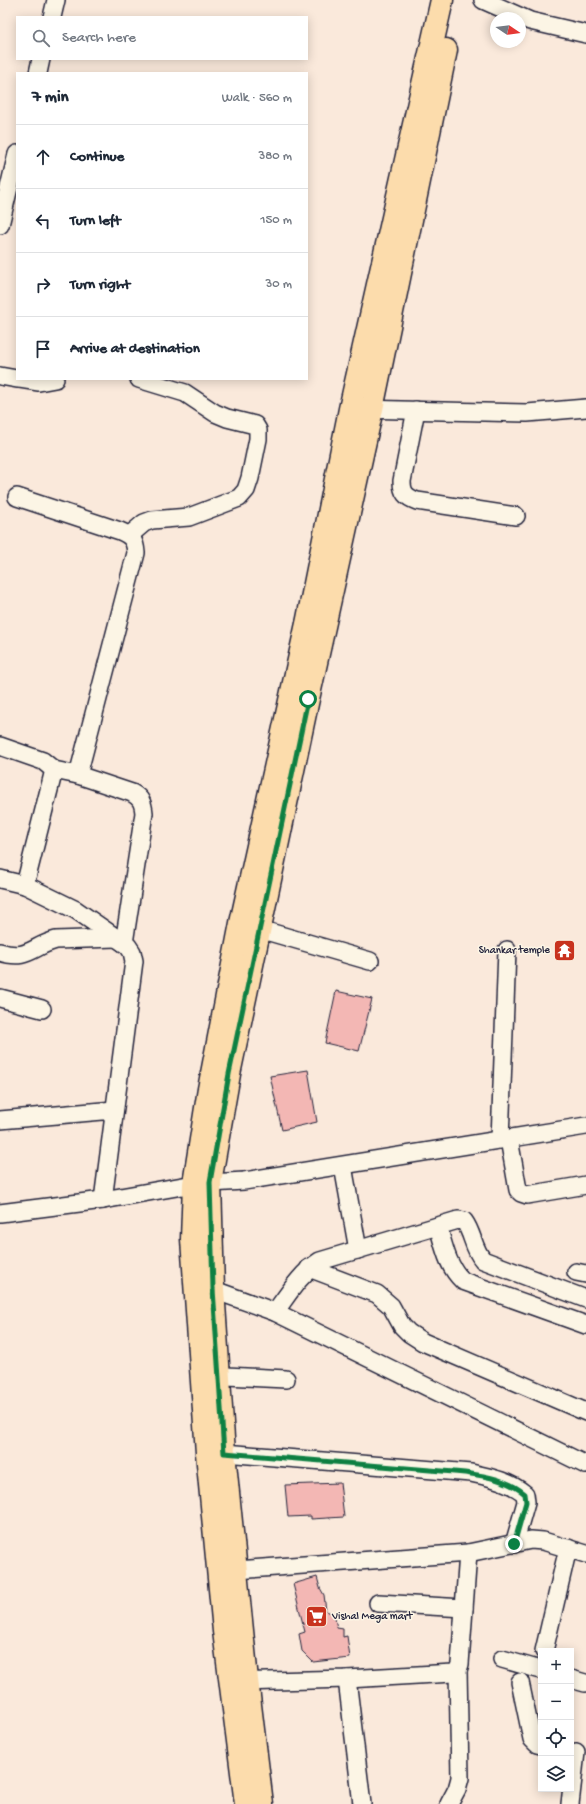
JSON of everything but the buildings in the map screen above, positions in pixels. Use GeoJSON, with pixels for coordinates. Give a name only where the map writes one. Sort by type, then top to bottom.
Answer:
{"type":"FeatureCollection","features":[{"type":"Feature","properties":{"kind":"main road"},"geometry":{"type":"LineString","coordinates":[[202,1183],[209,1089],[241,923],[308,619],[350,409],[442,0]]}},
{"type":"Feature","properties":{"kind":"main road"},"geometry":{"type":"LineString","coordinates":[[262,1804],[239,1681],[224,1631],[207,1453],[210,1375],[204,1287],[192,1239],[202,1183],[229,1074],[308,699],[372,410],[457,0]]}},
{"type":"Feature","properties":{"kind":"main road"},"geometry":{"type":"LineString","coordinates":[[210,1375],[224,1453],[236,1570],[239,1681],[246,1804]]}},
{"type":"Feature","properties":{"kind":"street"},"geometry":{"type":"LineString","coordinates":[[52,16],[56,0]]}},
{"type":"Feature","properties":{"kind":"street"},"geometry":{"type":"LineString","coordinates":[[483,0],[530,21],[586,34]]}},
{"type":"Feature","properties":{"kind":"street"},"geometry":{"type":"LineString","coordinates":[[38,72],[41,60]]}},
{"type":"Feature","properties":{"kind":"street"},"geometry":{"type":"LineString","coordinates":[[0,222],[16,158]]}},
{"type":"Feature","properties":{"kind":"street"},"geometry":{"type":"LineString","coordinates":[[0,376],[16,379]]}},
{"type":"Feature","properties":{"kind":"street"},"geometry":{"type":"LineString","coordinates":[[25,380],[39,382],[50,380]]}},
{"type":"Feature","properties":{"kind":"street"},"geometry":{"type":"LineString","coordinates":[[130,535],[144,523],[189,517],[239,498],[246,490],[250,478],[258,439],[258,430],[255,425],[227,418],[216,413],[185,393],[142,380]]}},
{"type":"Feature","properties":{"kind":"street"},"geometry":{"type":"LineString","coordinates":[[350,409],[527,413],[586,408]]}},
{"type":"Feature","properties":{"kind":"street"},"geometry":{"type":"LineString","coordinates":[[416,410],[402,481],[402,490],[407,497],[417,502],[516,516]]}},
{"type":"Feature","properties":{"kind":"street"},"geometry":{"type":"LineString","coordinates":[[17,497],[130,535],[135,542],[136,553],[78,775]]}},
{"type":"Feature","properties":{"kind":"street"},"geometry":{"type":"LineString","coordinates":[[0,746],[43,761],[54,770],[78,775],[132,793],[139,798],[143,804],[144,813],[120,941]]}},
{"type":"Feature","properties":{"kind":"street"},"geometry":{"type":"LineString","coordinates":[[25,885],[54,770]]}},
{"type":"Feature","properties":{"kind":"street"},"geometry":{"type":"LineString","coordinates":[[0,879],[25,885],[76,910],[120,941],[132,952],[134,961],[103,1200]]}},
{"type":"Feature","properties":{"kind":"street"},"geometry":{"type":"LineString","coordinates":[[259,929],[370,961]]}},
{"type":"Feature","properties":{"kind":"street"},"geometry":{"type":"LineString","coordinates":[[0,952],[19,956],[47,942],[56,940],[120,941]]}},
{"type":"Feature","properties":{"kind":"street"},"geometry":{"type":"LineString","coordinates":[[507,950],[505,1140],[518,1190],[521,1194],[527,1195],[586,1185]]}},
{"type":"Feature","properties":{"kind":"street"},"geometry":{"type":"LineString","coordinates":[[0,998],[42,1009]]}},
{"type":"Feature","properties":{"kind":"street"},"geometry":{"type":"LineString","coordinates":[[0,1120],[114,1110]]}},
{"type":"Feature","properties":{"kind":"street"},"geometry":{"type":"LineString","coordinates":[[0,1213],[103,1200],[202,1183],[244,1181],[586,1126]]}},
{"type":"Feature","properties":{"kind":"street"},"geometry":{"type":"LineString","coordinates":[[343,1166],[358,1250]]}},
{"type":"Feature","properties":{"kind":"street"},"geometry":{"type":"LineString","coordinates":[[275,1312],[299,1279],[309,1268],[320,1261],[458,1220],[464,1221],[468,1227],[478,1255],[483,1260],[586,1299]]}},
{"type":"Feature","properties":{"kind":"street"},"geometry":{"type":"LineString","coordinates":[[438,1226],[449,1264],[463,1281],[586,1325]]}},
{"type":"Feature","properties":{"kind":"street"},"geometry":{"type":"LineString","coordinates":[[309,1268],[377,1294],[391,1306],[409,1333],[423,1342],[586,1412]]}},
{"type":"Feature","properties":{"kind":"street"},"geometry":{"type":"LineString","coordinates":[[204,1287],[275,1312],[586,1465]]}},
{"type":"Feature","properties":{"kind":"street"},"geometry":{"type":"LineString","coordinates":[[210,1375],[286,1379]]}},
{"type":"Feature","properties":{"kind":"street"},"geometry":{"type":"LineString","coordinates":[[224,1453],[459,1472],[484,1476],[511,1485],[525,1494],[526,1502],[514,1544]]}},
{"type":"Feature","properties":{"kind":"street"},"geometry":{"type":"LineString","coordinates":[[236,1570],[468,1553],[531,1540],[543,1541],[586,1554]]}},
{"type":"Feature","properties":{"kind":"street"},"geometry":{"type":"LineString","coordinates":[[545,1648],[568,1548]]}},
{"type":"Feature","properties":{"kind":"street"},"geometry":{"type":"LineString","coordinates":[[449,1804],[457,1790],[460,1778],[458,1670],[468,1553]]}},
{"type":"Feature","properties":{"kind":"street"},"geometry":{"type":"LineString","coordinates":[[378,1603],[464,1608]]}},
{"type":"Feature","properties":{"kind":"street"},"geometry":{"type":"LineString","coordinates":[[502,1659],[538,1667]]}},
{"type":"Feature","properties":{"kind":"street"},"geometry":{"type":"LineString","coordinates":[[239,1681],[347,1679],[448,1674],[458,1670]]}},
{"type":"Feature","properties":{"kind":"street"},"geometry":{"type":"LineString","coordinates":[[347,1679],[362,1804]]}},
{"type":"Feature","properties":{"kind":"street"},"geometry":{"type":"LineString","coordinates":[[520,1682],[532,1739],[538,1744]]}},
{"type":"Feature","properties":{"kind":"street"},"geometry":{"type":"LineString","coordinates":[[570,1804],[578,1752]]}},
{"type":"Feature","properties":{"kind":"place","name":"Shankar temple"},"geometry":{"type":"Point","coordinates":[565,951]}},
{"type":"Feature","properties":{"kind":"place","name":"Vishal Mega mart"},"geometry":{"type":"Point","coordinates":[317,1617]}},
{"type":"Feature","properties":{"kind":"route"},"geometry":{"type":"LineString","coordinates":[[308,699],[229,1074],[210,1182],[213,1289],[224,1453],[471,1473],[484,1476],[511,1485],[525,1494],[526,1502],[514,1544]]}}]}
